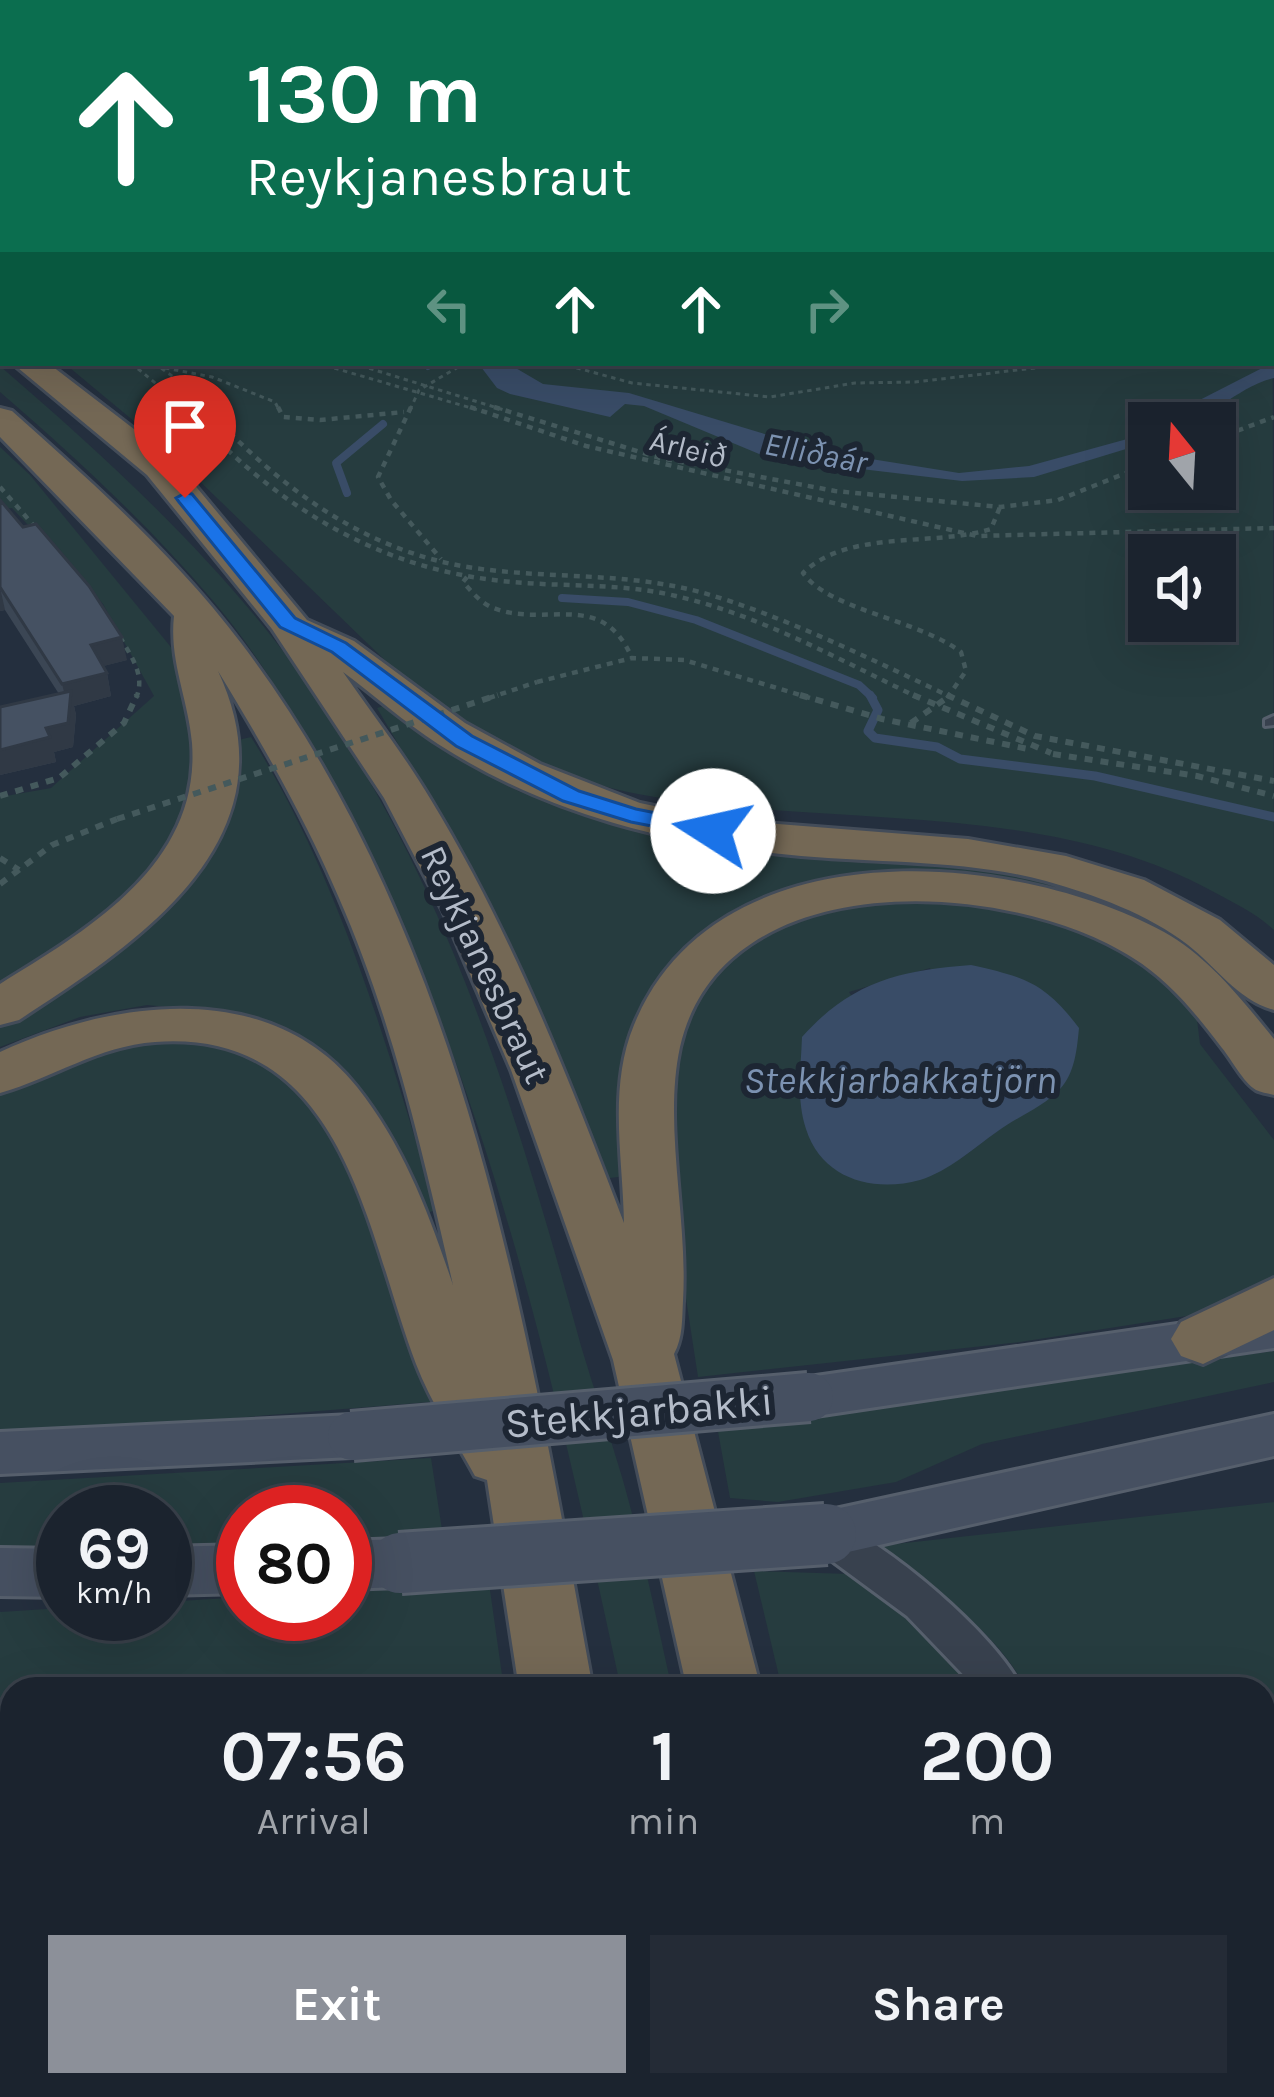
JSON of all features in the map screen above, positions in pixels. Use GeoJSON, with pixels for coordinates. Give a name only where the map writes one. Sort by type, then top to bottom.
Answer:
{"type":"FeatureCollection","features":[{"type":"Feature","properties":{"kind":"highway","name":"Reykjanesbraut"},"geometry":{"type":"LineString","coordinates":[[32,366],[160,467],[288,622],[407,798],[468,911],[538,1070],[645,1360],[721,1677]]}},
{"type":"Feature","properties":{"kind":"highway"},"geometry":{"type":"LineString","coordinates":[[0,418],[15,438],[95,505],[231,658],[332,824],[372,907],[415,1019],[457,1160],[554,1677]]}},
{"type":"Feature","properties":{"kind":"highway"},"geometry":{"type":"LineString","coordinates":[[0,1008],[139,913],[172,876],[197,836],[211,795],[215,757],[203,683],[193,661],[194,614]]}},
{"type":"Feature","properties":{"kind":"highway"},"geometry":{"type":"LineString","coordinates":[[288,622],[339,647],[464,741],[571,796],[689,828],[966,851],[1082,874],[1158,904],[1192,924],[1228,949],[1274,993]]}},
{"type":"Feature","properties":{"kind":"highway"},"geometry":{"type":"LineString","coordinates":[[645,1360],[654,1238],[647,1125],[651,1056],[669,1002],[716,949],[777,911],[871,887],[965,886],[1036,898],[1116,927],[1175,963],[1203,989],[1274,1076]]}},
{"type":"Feature","properties":{"kind":"highway"},"geometry":{"type":"LineString","coordinates":[[1203,989],[1274,1106]]}},
{"type":"Feature","properties":{"kind":"highway"},"geometry":{"type":"LineString","coordinates":[[0,1074],[83,1035],[192,1023],[265,1040],[310,1070],[332,1092],[368,1146],[406,1230],[449,1365],[524,1502]]}},
{"type":"Feature","properties":{"kind":"highway"},"geometry":{"type":"LineString","coordinates":[[1203,1339],[1274,1302]]}},
{"type":"Feature","properties":{"kind":"main road","name":"Stekkjarbakki"},"geometry":{"type":"LineString","coordinates":[[0,1453],[352,1436],[809,1396],[1274,1329]]}},
{"type":"Feature","properties":{"kind":"main road"},"geometry":{"type":"LineString","coordinates":[[372,1564],[826,1534],[1258,1443]]}},
{"type":"Feature","properties":{"kind":"main road"},"geometry":{"type":"LineString","coordinates":[[0,1572],[36,1573]]}},
{"type":"Feature","properties":{"kind":"street"},"geometry":{"type":"LineString","coordinates":[[826,1534],[902,1588],[981,1659],[993,1677]]}},
{"type":"Feature","properties":{"kind":"path"},"geometry":{"type":"LineString","coordinates":[[136,366],[168,385],[227,453],[328,529],[401,561],[466,577],[638,589],[686,598],[886,679],[995,735],[1051,753]]}},
{"type":"Feature","properties":{"kind":"path","name":"Árleið"},"geometry":{"type":"LineString","coordinates":[[330,366],[711,469],[835,491],[1000,507],[1058,500],[1128,472]]}},
{"type":"Feature","properties":{"kind":"path","name":"Árleið"},"geometry":{"type":"LineString","coordinates":[[361,366],[586,446],[863,514],[977,536],[1274,528]]}},
{"type":"Feature","properties":{"kind":"path"},"geometry":{"type":"LineString","coordinates":[[444,562],[391,500],[378,477],[404,412],[421,387],[460,366]]}},
{"type":"Feature","properties":{"kind":"path"},"geometry":{"type":"LineString","coordinates":[[570,366],[632,383],[770,397],[855,383],[916,382],[1052,366]]}},
{"type":"Feature","properties":{"kind":"path"},"geometry":{"type":"LineString","coordinates":[[162,367],[212,377],[275,402],[283,417],[320,420],[404,412]]}},
{"type":"Feature","properties":{"kind":"path"},"geometry":{"type":"LineString","coordinates":[[162,367],[243,448],[304,498],[366,536],[473,568],[637,578],[704,592],[878,662],[1035,736],[1216,766],[1274,781]]}},
{"type":"Feature","properties":{"kind":"path"},"geometry":{"type":"LineString","coordinates":[[1236,431],[1274,417]]}},
{"type":"Feature","properties":{"kind":"path"},"geometry":{"type":"LineString","coordinates":[[0,487],[46,538]]}},
{"type":"Feature","properties":{"kind":"path"},"geometry":{"type":"LineString","coordinates":[[908,725],[952,699],[967,677],[966,663],[954,646],[912,623],[828,597],[806,583],[803,573],[821,556],[839,550],[977,536],[991,529],[1000,507]]}},
{"type":"Feature","properties":{"kind":"path"},"geometry":{"type":"LineString","coordinates":[[473,568],[463,582],[494,608],[566,612],[611,627],[624,638],[632,658]]}},
{"type":"Feature","properties":{"kind":"path"},"geometry":{"type":"LineString","coordinates":[[0,796],[65,774],[133,711],[140,675],[115,629]]}},
{"type":"Feature","properties":{"kind":"path"},"geometry":{"type":"LineString","coordinates":[[0,884],[52,844],[117,818],[537,682],[632,658],[684,660],[908,725],[1197,776],[1274,796]]}},
{"type":"Feature","properties":{"kind":"path"},"geometry":{"type":"LineString","coordinates":[[0,858],[19,870]]}},
{"type":"Feature","properties":{"kind":"green space"},"geometry":{"type":"Polygon","coordinates":[[[0,366],[180,532],[299,672],[378,795],[451,946],[509,1104],[629,1503],[669,1677],[618,1677],[539,1334],[469,1101],[379,877],[323,769],[273,682],[214,602],[138,519],[0,392],[0,366]]]}},
{"type":"Feature","properties":{"kind":"green space"},"geometry":{"type":"Polygon","coordinates":[[[68,366],[1273,366],[1274,930],[1212,891],[1146,862],[1077,842],[932,821],[710,804],[609,787],[526,756],[422,696],[159,442],[68,366]]]}},
{"type":"Feature","properties":{"kind":"green space"},"geometry":{"type":"Polygon","coordinates":[[[0,447],[30,475],[179,657],[199,737],[185,811],[153,866],[85,932],[0,982],[0,797],[51,788],[154,696],[103,604],[12,508],[0,510],[0,447]]]}},
{"type":"Feature","properties":{"kind":"green space"},"geometry":{"type":"Polygon","coordinates":[[[393,703],[518,791],[618,826],[760,848],[1029,870],[1112,897],[1179,932],[1234,975],[1227,983],[1173,947],[1004,884],[729,922],[627,1176],[601,1179],[550,1032],[472,870],[377,708],[393,703]]]}},
{"type":"Feature","properties":{"kind":"green space"},"geometry":{"type":"Polygon","coordinates":[[[251,737],[283,792],[337,908],[437,1210],[418,1215],[277,1027],[221,1012],[147,1005],[80,1017],[0,1047],[0,1027],[133,938],[193,881],[215,849],[229,815],[234,741],[251,737]]]}},
{"type":"Feature","properties":{"kind":"green space"},"geometry":{"type":"Polygon","coordinates":[[[982,893],[1118,940],[1196,1011],[1200,1044],[1274,1140],[1274,1282],[1206,1313],[1020,1342],[698,1377],[673,1214],[663,1106],[681,1015],[714,968],[776,924],[841,903],[982,893]],[[930,968],[849,992],[960,1159],[1004,1126],[930,968]]]}},
{"type":"Feature","properties":{"kind":"green space"},"geometry":{"type":"Polygon","coordinates":[[[120,1037],[257,1050],[333,1115],[442,1401],[37,1434],[0,1431],[0,1089],[120,1037]]]}},
{"type":"Feature","properties":{"kind":"green space"},"geometry":{"type":"Polygon","coordinates":[[[1274,1351],[1274,1382],[982,1444],[896,1482],[778,1502],[730,1498],[717,1426],[1274,1351]]]}},
{"type":"Feature","properties":{"kind":"green space"},"geometry":{"type":"Polygon","coordinates":[[[431,1458],[443,1536],[372,1540],[372,1485],[216,1485],[216,1545],[192,1545],[192,1485],[36,1485],[36,1549],[0,1549],[0,1483],[431,1458]]]}},
{"type":"Feature","properties":{"kind":"green space"},"geometry":{"type":"Polygon","coordinates":[[[1274,1502],[1274,1677],[1019,1677],[980,1628],[878,1546],[1274,1502]]]}},
{"type":"Feature","properties":{"kind":"green space"},"geometry":{"type":"Polygon","coordinates":[[[754,1571],[850,1574],[915,1620],[962,1677],[779,1677],[754,1571]]]}},
{"type":"Feature","properties":{"kind":"green space"},"geometry":{"type":"Polygon","coordinates":[[[489,1583],[502,1677],[0,1677],[0,1612],[36,1610],[36,1641],[192,1641],[192,1600],[216,1599],[216,1641],[372,1641],[372,1590],[489,1583]]]}},
{"type":"Feature","properties":{"kind":"water","name":"Elliðaár"},"geometry":{"type":"Polygon","coordinates":[[[480,366],[512,366],[543,384],[629,393],[821,451],[959,473],[1029,466],[1128,439],[1128,448],[1034,477],[962,481],[769,458],[644,406],[625,404],[610,417],[497,388],[480,366]]]}},
{"type":"Feature","properties":{"kind":"water"},"geometry":{"type":"Polygon","coordinates":[[[1274,366],[1274,378],[1225,402],[1196,402],[1274,366]]]}},
{"type":"Feature","properties":{"kind":"water","name":"Stekkjarbakkatjörn"},"geometry":{"type":"Polygon","coordinates":[[[971,965],[1044,991],[1079,1028],[1065,1083],[1047,1101],[931,1176],[885,1185],[837,1171],[814,1146],[803,1118],[802,1037],[839,1003],[878,982],[971,965]]]}},
{"type":"Feature","properties":{"kind":"building"},"geometry":{"type":"Polygon","coordinates":[[[0,500],[23,527],[36,524],[89,586],[122,637],[91,645],[107,673],[62,684],[0,587],[0,500]]]}},
{"type":"Feature","properties":{"kind":"building"},"geometry":{"type":"Polygon","coordinates":[[[71,691],[68,723],[46,728],[50,737],[0,750],[0,707],[71,691]]]}},
{"type":"Feature","properties":{"kind":"waterway"},"geometry":{"type":"LineString","coordinates":[[347,493],[336,463],[383,424]]}},
{"type":"Feature","properties":{"kind":"waterway"},"geometry":{"type":"LineString","coordinates":[[562,598],[628,602],[696,620],[859,685],[870,695]]}},
{"type":"Feature","properties":{"kind":"waterway"},"geometry":{"type":"LineString","coordinates":[[870,695],[878,710],[868,731],[875,738],[937,747],[960,759],[1095,776],[1274,817]]}},
{"type":"Feature","properties":{"kind":"route"},"geometry":{"type":"LineString","coordinates":[[185,498],[288,622],[339,647],[464,741],[520,774],[571,796],[631,815],[713,831]]}}]}
